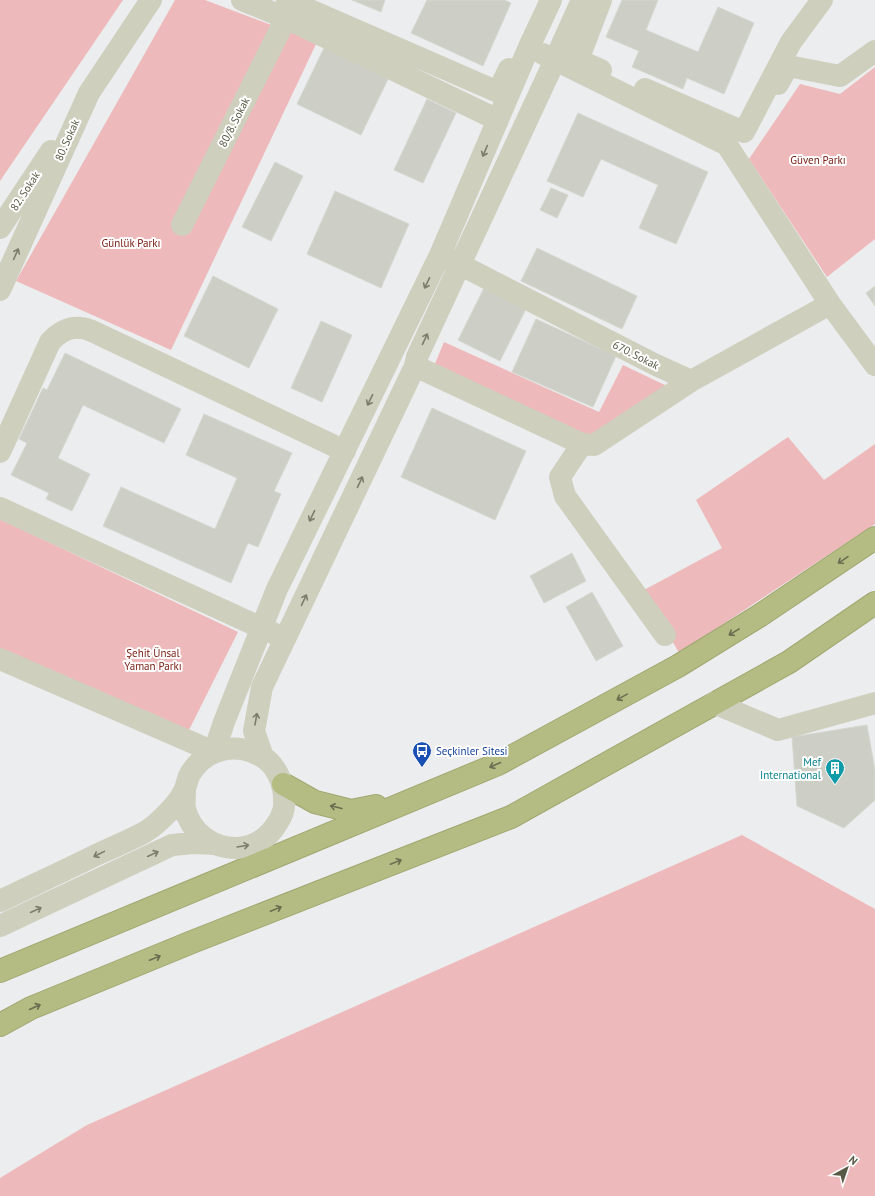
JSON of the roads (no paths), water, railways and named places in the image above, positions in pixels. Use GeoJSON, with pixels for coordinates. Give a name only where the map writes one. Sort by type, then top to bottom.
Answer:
{"type":"FeatureCollection","features":[{"type":"Feature","properties":{"kind":"highway"},"geometry":{"type":"LineString","coordinates":[[0,971],[498,764],[678,666],[759,616],[875,538]]}},
{"type":"Feature","properties":{"kind":"highway"},"geometry":{"type":"LineString","coordinates":[[0,1025],[31,1008],[184,945],[511,817],[789,662],[875,603]]}},
{"type":"Feature","properties":{"kind":"highway"},"geometry":{"type":"LineString","coordinates":[[283,784],[315,802],[351,811],[415,799]]}},
{"type":"Feature","properties":{"kind":"street","name":"80. Sokak"},"geometry":{"type":"LineString","coordinates":[[0,290],[89,93],[151,0]]}},
{"type":"Feature","properties":{"kind":"street"},"geometry":{"type":"LineString","coordinates":[[242,0],[286,9],[498,92],[540,0]]}},
{"type":"Feature","properties":{"kind":"street"},"geometry":{"type":"LineString","coordinates":[[214,752],[224,722],[277,588],[440,255],[529,47],[551,0]]}},
{"type":"Feature","properties":{"kind":"street"},"geometry":{"type":"LineString","coordinates":[[263,757],[254,731],[262,687],[415,366],[416,357],[582,0]]}},
{"type":"Feature","properties":{"kind":"street"},"geometry":{"type":"LineString","coordinates":[[601,0],[578,60],[744,132],[791,42],[822,0]]}},
{"type":"Feature","properties":{"kind":"street"},"geometry":{"type":"LineString","coordinates":[[286,9],[498,120]]}},
{"type":"Feature","properties":{"kind":"street","name":"80/8. Sokak"},"geometry":{"type":"LineString","coordinates":[[182,225],[286,9]]}},
{"type":"Feature","properties":{"kind":"street"},"geometry":{"type":"LineString","coordinates":[[529,47],[727,145],[830,304],[875,366]]}},
{"type":"Feature","properties":{"kind":"street"},"geometry":{"type":"LineString","coordinates":[[738,161],[788,66],[840,76],[875,51]]}},
{"type":"Feature","properties":{"kind":"street","name":"82. Sokak"},"geometry":{"type":"LineString","coordinates":[[0,228],[89,93]]}},
{"type":"Feature","properties":{"kind":"street","name":"670. Sokak"},"geometry":{"type":"LineString","coordinates":[[440,255],[654,364],[691,381]]}},
{"type":"Feature","properties":{"kind":"street"},"geometry":{"type":"LineString","coordinates":[[415,366],[582,444],[594,445],[691,381],[830,304]]}},
{"type":"Feature","properties":{"kind":"street"},"geometry":{"type":"LineString","coordinates":[[0,452],[50,342],[63,331],[78,328],[85,328],[92,331],[345,451]]}},
{"type":"Feature","properties":{"kind":"street"},"geometry":{"type":"LineString","coordinates":[[582,444],[560,477],[565,496],[665,635]]}},
{"type":"Feature","properties":{"kind":"street"},"geometry":{"type":"LineString","coordinates":[[0,508],[285,638]]}},
{"type":"Feature","properties":{"kind":"street"},"geometry":{"type":"LineString","coordinates":[[0,659],[214,752]]}},
{"type":"Feature","properties":{"kind":"street"},"geometry":{"type":"LineString","coordinates":[[714,703],[778,730],[875,703]]}},
{"type":"Feature","properties":{"kind":"street"},"geometry":{"type":"LineString","coordinates":[[0,926],[172,845],[194,843],[215,844],[231,848],[247,847],[261,841],[273,830],[282,816],[285,800],[283,784],[275,769],[263,757],[248,750],[231,748],[214,752],[200,761],[190,774],[185,790],[185,807],[191,824],[201,836],[215,844]]}},
{"type":"Feature","properties":{"kind":"street"},"geometry":{"type":"LineString","coordinates":[[0,901],[146,831],[172,808],[185,790]]}},
{"type":"Feature","properties":{"kind":"place","name":"Seçkinler Sitesi"},"geometry":{"type":"Point","coordinates":[422,768]}},
{"type":"Feature","properties":{"kind":"place","name":"Mef International"},"geometry":{"type":"Point","coordinates":[835,785]}},
{"type":"Feature","properties":{"kind":"park label","name":"Güven Parkı"},"geometry":{"type":"Point","coordinates":[818,160]}},
{"type":"Feature","properties":{"kind":"park label","name":"Günlük Parkı"},"geometry":{"type":"Point","coordinates":[131,243]}},
{"type":"Feature","properties":{"kind":"park label","name":"Şehit Ünsal Yaman Parkı"},"geometry":{"type":"Point","coordinates":[153,659]}}]}
